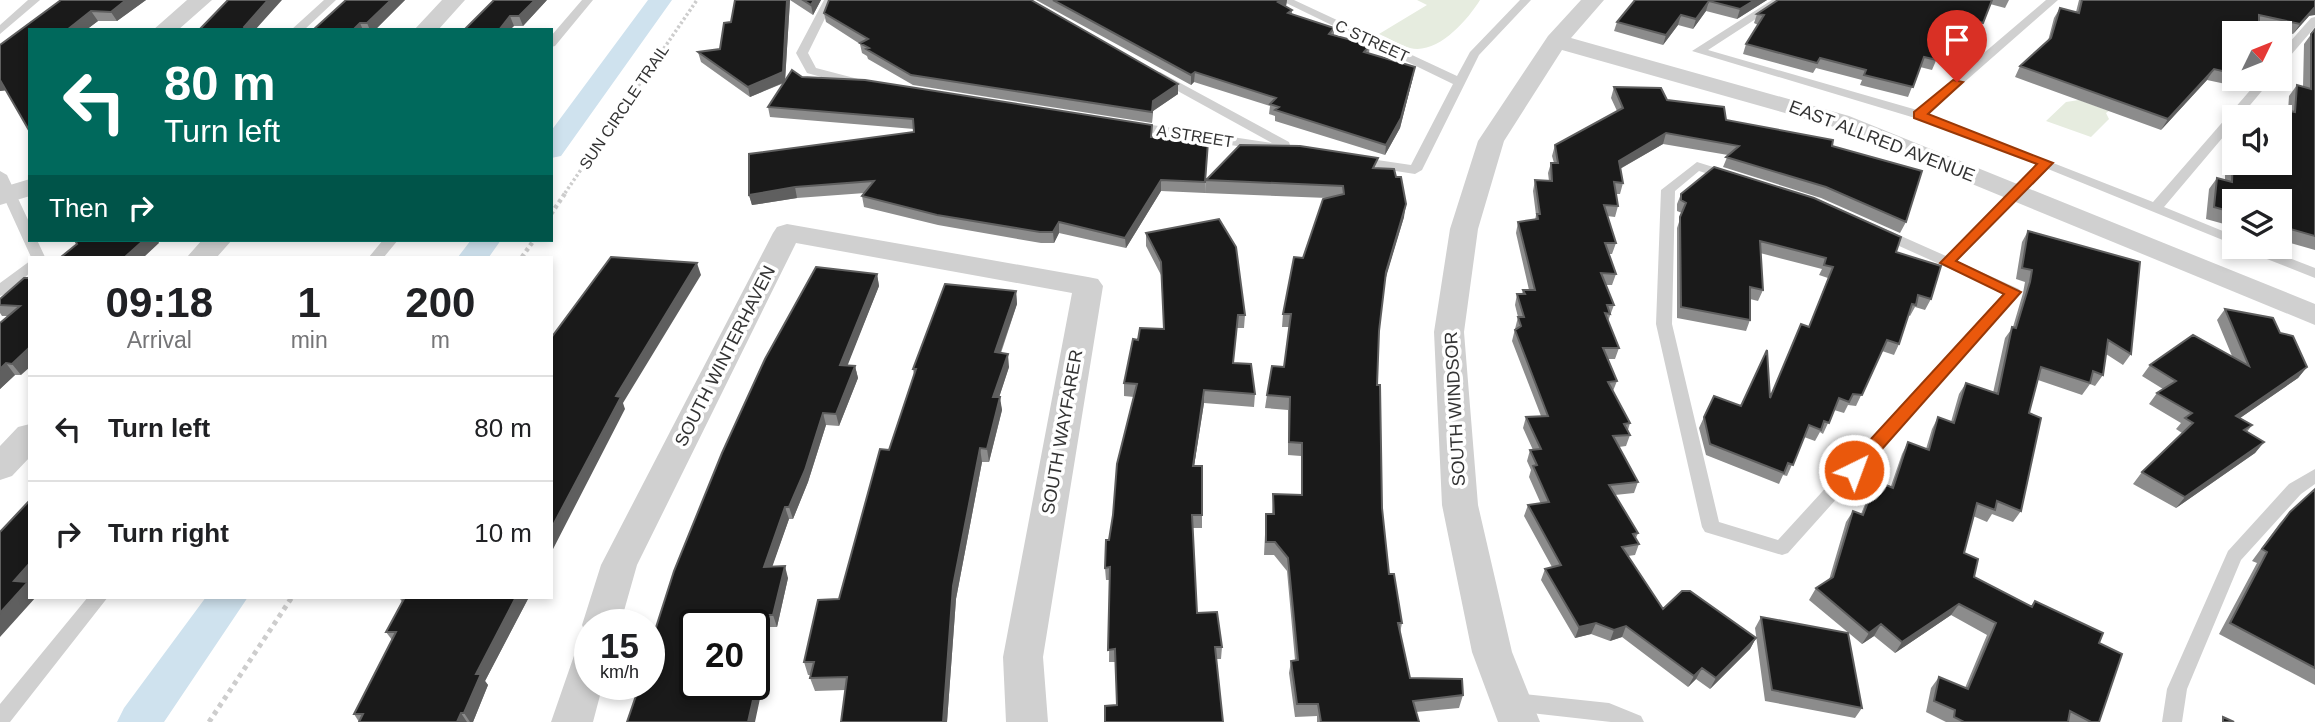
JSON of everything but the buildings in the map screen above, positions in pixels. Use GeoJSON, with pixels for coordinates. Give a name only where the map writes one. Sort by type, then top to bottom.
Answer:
{"type":"FeatureCollection","features":[{"type":"Feature","properties":{"kind":"street"},"geometry":{"type":"LineString","coordinates":[[166,28],[201,0]]}},
{"type":"Feature","properties":{"kind":"street"},"geometry":{"type":"LineString","coordinates":[[427,28],[454,0]]}},
{"type":"Feature","properties":{"kind":"street","name":"SOUTH WINDSOR"},"geometry":{"type":"LineString","coordinates":[[1516,712],[1492,652],[1460,505],[1449,332],[1464,229],[1492,141],[1556,41],[1593,0]]}},
{"type":"Feature","properties":{"kind":"street","name":"EAST ALLRED AVENUE"},"geometry":{"type":"LineString","coordinates":[[1556,41],[1840,121],[2315,315]]}},
{"type":"Feature","properties":{"kind":"street","name":"SOUTH WINTERHAVEN"},"geometry":{"type":"LineString","coordinates":[[606,609],[619,565],[787,233],[943,263]]}},
{"type":"Feature","properties":{"kind":"street"},"geometry":{"type":"LineString","coordinates":[[202,256],[216,242]]}},
{"type":"Feature","properties":{"kind":"street","name":"SOUTH WAYFARER"},"geometry":{"type":"LineString","coordinates":[[943,263],[1088,286],[1023,656],[1027,722]]}},
{"type":"Feature","properties":{"kind":"street"},"geometry":{"type":"LineString","coordinates":[[0,467],[28,438]]}},
{"type":"Feature","properties":{"kind":"street"},"geometry":{"type":"LineString","coordinates":[[572,722],[579,700]]}},
{"type":"Feature","properties":{"kind":"lane"},"geometry":{"type":"LineString","coordinates":[[0,31],[35,0]]}},
{"type":"Feature","properties":{"kind":"lane"},"geometry":{"type":"LineString","coordinates":[[299,28],[331,0]]}},
{"type":"Feature","properties":{"kind":"lane"},"geometry":{"type":"LineString","coordinates":[[553,42],[588,0]]}},
{"type":"Feature","properties":{"kind":"lane"},"geometry":{"type":"LineString","coordinates":[[829,0],[802,53],[811,70],[841,80],[869,85]]}},
{"type":"Feature","properties":{"kind":"lane","name":"C STREET"},"geometry":{"type":"LineString","coordinates":[[1285,0],[1459,82]]}},
{"type":"Feature","properties":{"kind":"lane"},"geometry":{"type":"LineString","coordinates":[[1348,160],[1415,170],[1459,82],[1480,47],[1526,0]]}},
{"type":"Feature","properties":{"kind":"lane"},"geometry":{"type":"LineString","coordinates":[[1780,0],[1698,51],[1919,115],[2046,163],[2222,236]]}},
{"type":"Feature","properties":{"kind":"lane"},"geometry":{"type":"LineString","coordinates":[[1919,115],[2053,0]]}},
{"type":"Feature","properties":{"kind":"lane"},"geometry":{"type":"LineString","coordinates":[[2292,47],[2315,20]]}},
{"type":"Feature","properties":{"kind":"lane","name":"A STREET"},"geometry":{"type":"LineString","coordinates":[[1116,123],[1294,151],[1153,72]]}},
{"type":"Feature","properties":{"kind":"lane"},"geometry":{"type":"LineString","coordinates":[[2155,209],[2256,91]]}},
{"type":"Feature","properties":{"kind":"lane"},"geometry":{"type":"LineString","coordinates":[[1947,263],[2014,192],[2046,163]]}},
{"type":"Feature","properties":{"kind":"lane"},"geometry":{"type":"LineString","coordinates":[[1697,166],[1815,202],[1947,263],[2014,292],[1782,548],[1711,527],[1664,324],[1668,190],[1697,166]]}},
{"type":"Feature","properties":{"kind":"lane"},"geometry":{"type":"LineString","coordinates":[[9,188],[28,234]]}},
{"type":"Feature","properties":{"kind":"lane"},"geometry":{"type":"LineString","coordinates":[[377,256],[388,242]]}},
{"type":"Feature","properties":{"kind":"lane"},"geometry":{"type":"LineString","coordinates":[[2279,259],[2315,273]]}},
{"type":"Feature","properties":{"kind":"lane"},"geometry":{"type":"LineString","coordinates":[[0,291],[28,267]]}},
{"type":"Feature","properties":{"kind":"lane"},"geometry":{"type":"LineString","coordinates":[[2172,722],[2177,688],[2235,556],[2295,489],[2315,475]]}},
{"type":"Feature","properties":{"kind":"lane"},"geometry":{"type":"LineString","coordinates":[[0,719],[97,599]]}},
{"type":"Feature","properties":{"kind":"lane"},"geometry":{"type":"LineString","coordinates":[[1516,712],[1609,712],[1634,722]]}},
{"type":"Feature","properties":{"kind":"path","name":"SUN CIRCLE TRAIL"},"geometry":{"type":"LineString","coordinates":[[553,211],[696,0]]}},
{"type":"Feature","properties":{"kind":"path"},"geometry":{"type":"LineString","coordinates":[[209,722],[291,599]]}},
{"type":"Feature","properties":{"kind":"shaded area"},"geometry":{"type":"Polygon","coordinates":[[[1417,0],[1480,0],[1459,26],[1441,41],[1430,46],[1410,48],[1379,34],[1427,5],[1417,0]]]}},
{"type":"Feature","properties":{"kind":"shaded area"},"geometry":{"type":"Polygon","coordinates":[[[2079,100],[2109,111],[2106,113],[2109,119],[2091,137],[2046,121],[2066,102],[2079,100]]]}},
{"type":"Feature","properties":{"kind":"waterway"},"geometry":{"type":"LineString","coordinates":[[553,147],[660,0]]}},
{"type":"Feature","properties":{"kind":"waterway"},"geometry":{"type":"LineString","coordinates":[[474,256],[484,242]]}},
{"type":"Feature","properties":{"kind":"waterway"},"geometry":{"type":"LineString","coordinates":[[139,722],[227,599]]}},
{"type":"Feature","properties":{"kind":"route"},"geometry":{"type":"LineString","coordinates":[[1854,470],[2014,292],[1947,263],[2014,192],[2046,163],[1919,115],[1957,82]]}}]}
